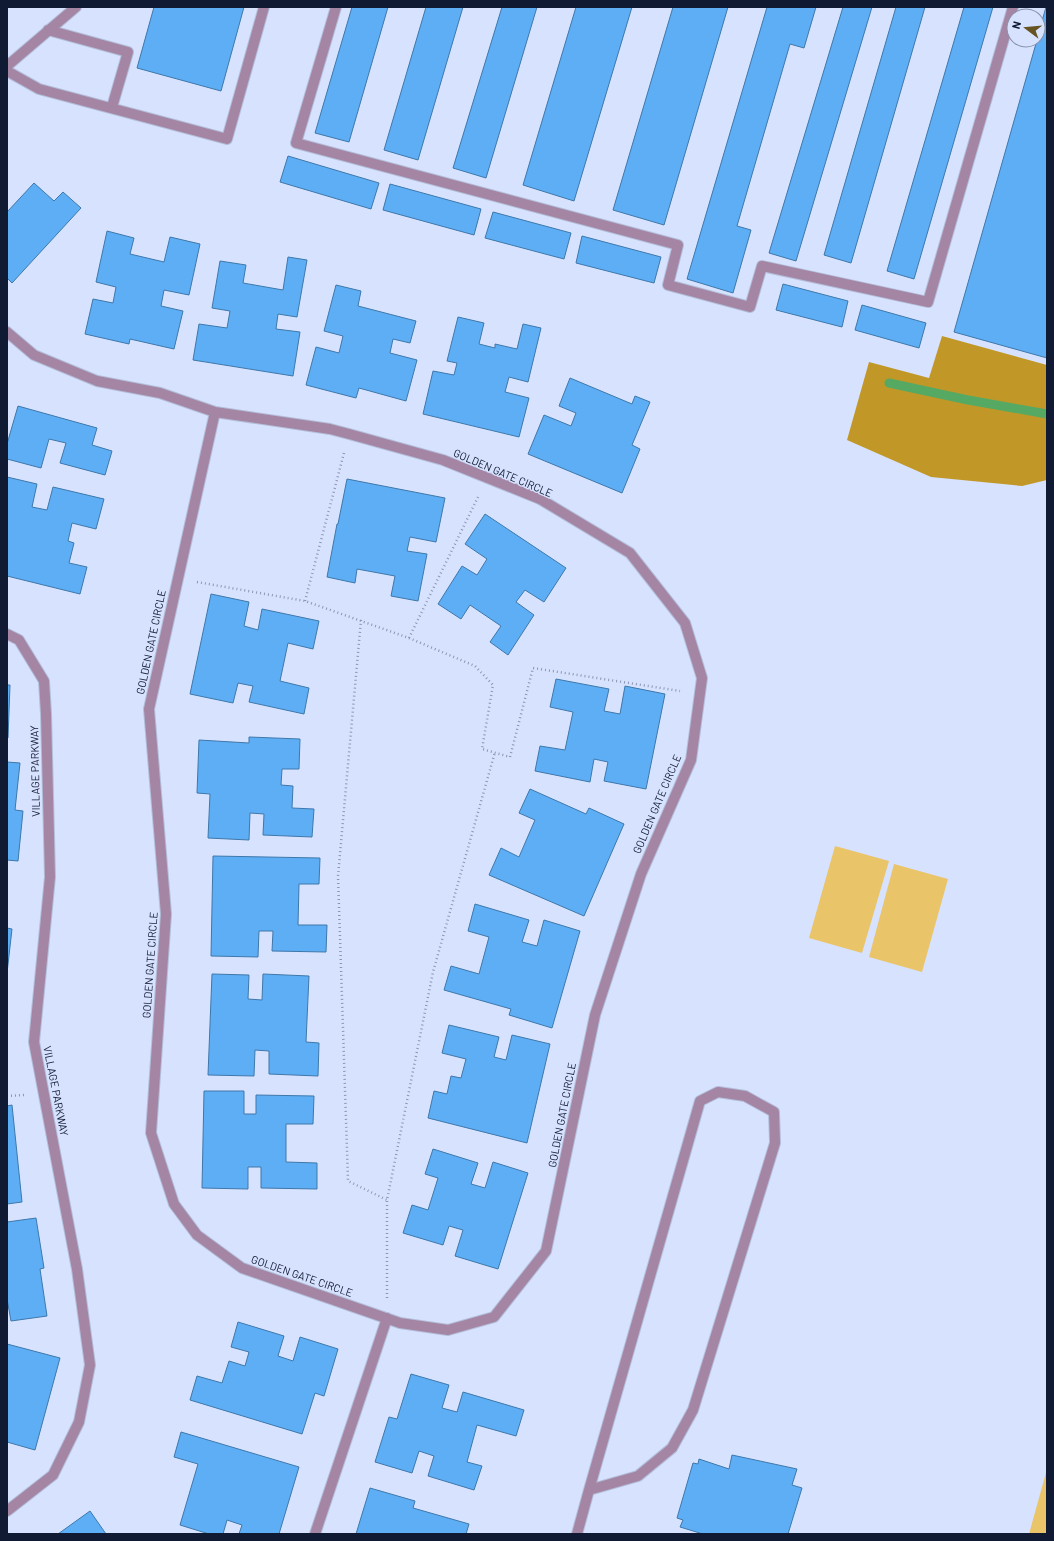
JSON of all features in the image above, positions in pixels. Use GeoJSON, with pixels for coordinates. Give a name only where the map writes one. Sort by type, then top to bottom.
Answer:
{"type":"FeatureCollection","features":[{"type":"Feature","properties":{"kind":"street"},"geometry":{"type":"LineString","coordinates":[[7,66],[76,7]]}},
{"type":"Feature","properties":{"kind":"street"},"geometry":{"type":"LineString","coordinates":[[7,72],[39,88],[227,139],[264,7]]}},
{"type":"Feature","properties":{"kind":"street"},"geometry":{"type":"LineString","coordinates":[[336,7],[296,142],[678,245],[668,285],[750,307],[762,266],[928,302],[1013,7]]}},
{"type":"Feature","properties":{"kind":"street"},"geometry":{"type":"LineString","coordinates":[[48,30],[128,52],[112,107]]}},
{"type":"Feature","properties":{"kind":"street","name":"GOLDEN GATE CIRCLE"},"geometry":{"type":"LineString","coordinates":[[7,332],[34,355],[96,381],[160,393],[214,412],[330,429],[350,434],[443,460],[540,499],[630,553],[685,623],[702,678],[691,760],[641,874],[595,1015],[546,1252],[494,1317],[448,1330],[400,1323],[242,1268],[197,1235],[174,1204],[150,1133],[166,914],[149,709],[214,412]]}},
{"type":"Feature","properties":{"kind":"street","name":"VILLAGE PARKWAY"},"geometry":{"type":"LineString","coordinates":[[7,634],[19,640],[44,681],[50,877],[34,1042],[77,1270],[90,1365],[79,1422],[52,1475],[7,1511]]}},
{"type":"Feature","properties":{"kind":"street"},"geometry":{"type":"LineString","coordinates":[[576,1534],[700,1101],[718,1092],[745,1096],[774,1112],[776,1143],[693,1410],[672,1448],[638,1476],[589,1490]]}},
{"type":"Feature","properties":{"kind":"street"},"geometry":{"type":"LineString","coordinates":[[315,1534],[387,1318]]}},
{"type":"Feature","properties":{"kind":"path"},"geometry":{"type":"LineString","coordinates":[[305,601],[350,434]]}},
{"type":"Feature","properties":{"kind":"path"},"geometry":{"type":"LineString","coordinates":[[409,638],[488,478]]}},
{"type":"Feature","properties":{"kind":"path"},"geometry":{"type":"LineString","coordinates":[[178,579],[305,601],[409,638],[475,666],[493,685],[482,749],[510,757],[533,668],[700,694]]}},
{"type":"Feature","properties":{"kind":"path"},"geometry":{"type":"LineString","coordinates":[[361,620],[338,876],[348,1181],[387,1200]]}},
{"type":"Feature","properties":{"kind":"path"},"geometry":{"type":"LineString","coordinates":[[387,1318],[387,1200],[433,972],[495,752]]}},
{"type":"Feature","properties":{"kind":"shaded area"},"geometry":{"type":"Polygon","coordinates":[[[942,336],[1047,365],[1047,480],[1022,486],[931,477],[847,440],[869,362],[929,378],[942,336]]]}},
{"type":"Feature","properties":{"kind":"shaded area"},"geometry":{"type":"Polygon","coordinates":[[[835,846],[889,861],[862,953],[809,938],[835,846]]]}},
{"type":"Feature","properties":{"kind":"shaded area"},"geometry":{"type":"Polygon","coordinates":[[[894,864],[948,879],[922,972],[869,957],[894,864]]]}},
{"type":"Feature","properties":{"kind":"shaded area"},"geometry":{"type":"Polygon","coordinates":[[[1047,1469],[1047,1534],[1029,1534],[1047,1469]]]}},
{"type":"Feature","properties":{"kind":"building"},"geometry":{"type":"Polygon","coordinates":[[[154,7],[244,7],[221,91],[137,68],[154,7]]]}},
{"type":"Feature","properties":{"kind":"building"},"geometry":{"type":"Polygon","coordinates":[[[352,7],[388,7],[349,142],[315,133],[352,7]]]}},
{"type":"Feature","properties":{"kind":"building"},"geometry":{"type":"Polygon","coordinates":[[[426,7],[463,7],[418,160],[384,150],[426,7]]]}},
{"type":"Feature","properties":{"kind":"building"},"geometry":{"type":"Polygon","coordinates":[[[502,7],[537,7],[486,178],[453,168],[502,7]]]}},
{"type":"Feature","properties":{"kind":"building"},"geometry":{"type":"Polygon","coordinates":[[[576,7],[632,7],[574,201],[523,185],[576,7]]]}},
{"type":"Feature","properties":{"kind":"building"},"geometry":{"type":"Polygon","coordinates":[[[673,7],[728,7],[664,225],[613,210],[673,7]]]}},
{"type":"Feature","properties":{"kind":"building"},"geometry":{"type":"Polygon","coordinates":[[[767,7],[816,7],[804,48],[790,44],[737,226],[751,230],[733,293],[687,279],[767,7]]]}},
{"type":"Feature","properties":{"kind":"building"},"geometry":{"type":"Polygon","coordinates":[[[843,7],[872,7],[796,261],[769,253],[843,7]]]}},
{"type":"Feature","properties":{"kind":"building"},"geometry":{"type":"Polygon","coordinates":[[[896,7],[925,7],[851,263],[824,255],[896,7]]]}},
{"type":"Feature","properties":{"kind":"building"},"geometry":{"type":"Polygon","coordinates":[[[964,7],[993,7],[914,279],[887,271],[964,7]]]}},
{"type":"Feature","properties":{"kind":"building"},"geometry":{"type":"Polygon","coordinates":[[[1047,7],[1047,358],[954,332],[1035,48],[1046,48],[1046,8],[1047,7]]]}},
{"type":"Feature","properties":{"kind":"building"},"geometry":{"type":"Polygon","coordinates":[[[288,156],[379,183],[371,209],[280,182],[288,156]]]}},
{"type":"Feature","properties":{"kind":"building"},"geometry":{"type":"Polygon","coordinates":[[[34,183],[54,201],[63,192],[81,208],[12,283],[7,278],[7,212],[34,183]]]}},
{"type":"Feature","properties":{"kind":"building"},"geometry":{"type":"Polygon","coordinates":[[[390,184],[481,209],[474,235],[383,210],[390,184]]]}},
{"type":"Feature","properties":{"kind":"building"},"geometry":{"type":"Polygon","coordinates":[[[493,212],[571,233],[564,259],[485,238],[493,212]]]}},
{"type":"Feature","properties":{"kind":"building"},"geometry":{"type":"Polygon","coordinates":[[[107,231],[134,238],[130,254],[164,262],[170,237],[200,244],[189,295],[164,290],[161,306],[183,311],[174,349],[130,339],[129,344],[85,334],[93,299],[113,303],[116,287],[96,282],[107,231]]]}},
{"type":"Feature","properties":{"kind":"building"},"geometry":{"type":"Polygon","coordinates":[[[582,236],[661,257],[654,283],[576,263],[582,236]]]}},
{"type":"Feature","properties":{"kind":"building"},"geometry":{"type":"Polygon","coordinates":[[[288,257],[307,260],[297,317],[278,314],[276,329],[300,332],[293,376],[193,360],[199,324],[227,328],[230,311],[212,308],[220,261],[246,265],[243,283],[283,290],[288,257]]]}},
{"type":"Feature","properties":{"kind":"building"},"geometry":{"type":"Polygon","coordinates":[[[783,284],[848,301],[842,327],[776,310],[783,284]]]}},
{"type":"Feature","properties":{"kind":"building"},"geometry":{"type":"Polygon","coordinates":[[[336,285],[361,291],[358,306],[416,321],[410,343],[393,339],[390,353],[417,360],[406,401],[359,388],[356,398],[306,385],[316,347],[339,353],[343,336],[324,331],[336,285]]]}},
{"type":"Feature","properties":{"kind":"building"},"geometry":{"type":"Polygon","coordinates":[[[862,305],[926,323],[919,348],[855,330],[862,305]]]}},
{"type":"Feature","properties":{"kind":"building"},"geometry":{"type":"Polygon","coordinates":[[[458,317],[484,323],[479,344],[495,348],[495,344],[517,349],[523,324],[541,328],[528,382],[509,377],[505,392],[529,398],[519,437],[423,414],[433,371],[454,375],[457,363],[447,361],[458,317]]]}},
{"type":"Feature","properties":{"kind":"building"},"geometry":{"type":"Polygon","coordinates":[[[570,378],[632,404],[635,396],[650,402],[632,445],[640,449],[622,493],[528,454],[544,415],[571,426],[576,413],[559,406],[570,378]]]}},
{"type":"Feature","properties":{"kind":"building"},"geometry":{"type":"Polygon","coordinates":[[[18,406],[97,428],[92,445],[112,451],[105,475],[60,463],[66,443],[49,439],[41,468],[7,459],[7,444],[18,406]]]}},
{"type":"Feature","properties":{"kind":"building"},"geometry":{"type":"Polygon","coordinates":[[[7,477],[37,484],[32,507],[47,510],[53,487],[104,499],[96,529],[72,523],[68,541],[74,543],[69,563],[87,567],[80,594],[7,576],[7,477]]]}},
{"type":"Feature","properties":{"kind":"building"},"geometry":{"type":"Polygon","coordinates":[[[347,479],[445,498],[436,542],[410,537],[407,551],[427,554],[418,601],[391,596],[395,576],[357,569],[355,583],[327,577],[347,479]]]}},
{"type":"Feature","properties":{"kind":"building"},"geometry":{"type":"Polygon","coordinates":[[[485,514],[566,568],[544,602],[525,590],[516,602],[534,615],[508,655],[490,642],[501,626],[470,605],[461,619],[438,604],[462,566],[477,575],[487,559],[465,544],[485,514]]]}},
{"type":"Feature","properties":{"kind":"building"},"geometry":{"type":"Polygon","coordinates":[[[211,594],[249,602],[244,626],[258,630],[262,609],[319,621],[313,649],[288,643],[280,681],[309,688],[304,714],[249,702],[253,686],[238,683],[233,703],[190,694],[211,594]]]}},
{"type":"Feature","properties":{"kind":"building"},"geometry":{"type":"Polygon","coordinates":[[[556,679],[609,689],[604,711],[620,714],[625,686],[665,694],[646,789],[604,781],[608,762],[594,759],[590,782],[535,771],[540,746],[565,750],[573,712],[550,707],[556,679]]]}},
{"type":"Feature","properties":{"kind":"building"},"geometry":{"type":"Polygon","coordinates":[[[7,685],[10,685],[8,738],[7,738],[7,685]]]}},
{"type":"Feature","properties":{"kind":"building"},"geometry":{"type":"Polygon","coordinates":[[[249,737],[300,739],[299,769],[282,769],[281,785],[293,786],[292,808],[314,809],[312,837],[263,835],[264,814],[250,813],[249,840],[208,838],[210,794],[197,793],[199,740],[249,743],[249,737]]]}},
{"type":"Feature","properties":{"kind":"building"},"geometry":{"type":"Polygon","coordinates":[[[7,762],[20,763],[15,810],[23,811],[18,861],[7,860],[7,762]]]}},
{"type":"Feature","properties":{"kind":"building"},"geometry":{"type":"Polygon","coordinates":[[[530,789],[586,814],[589,808],[624,824],[584,916],[489,875],[501,848],[519,857],[535,820],[519,813],[530,789]]]}},
{"type":"Feature","properties":{"kind":"building"},"geometry":{"type":"Polygon","coordinates":[[[213,856],[320,858],[319,884],[299,884],[298,925],[327,925],[326,952],[272,951],[273,931],[259,931],[258,957],[211,956],[213,856]]]}},
{"type":"Feature","properties":{"kind":"building"},"geometry":{"type":"Polygon","coordinates":[[[475,904],[529,920],[522,942],[537,946],[544,920],[580,931],[552,1028],[509,1015],[511,1009],[444,990],[451,966],[479,974],[489,937],[468,931],[475,904]]]}},
{"type":"Feature","properties":{"kind":"building"},"geometry":{"type":"Polygon","coordinates":[[[7,928],[12,929],[7,973],[7,928]]]}},
{"type":"Feature","properties":{"kind":"building"},"geometry":{"type":"Polygon","coordinates":[[[212,974],[249,975],[248,999],[262,1000],[263,974],[309,976],[306,1042],[319,1043],[318,1076],[269,1074],[269,1051],[255,1050],[254,1076],[208,1075],[212,974]]]}},
{"type":"Feature","properties":{"kind":"building"},"geometry":{"type":"Polygon","coordinates":[[[449,1025],[499,1037],[494,1057],[506,1060],[512,1035],[550,1044],[527,1143],[428,1118],[434,1091],[447,1094],[451,1076],[461,1078],[466,1059],[442,1053],[449,1025]]]}},
{"type":"Feature","properties":{"kind":"building"},"geometry":{"type":"Polygon","coordinates":[[[204,1091],[244,1091],[244,1114],[256,1114],[256,1095],[314,1096],[313,1124],[286,1124],[286,1162],[317,1163],[317,1189],[261,1188],[261,1167],[248,1167],[248,1189],[202,1188],[204,1091]]]}},
{"type":"Feature","properties":{"kind":"building"},"geometry":{"type":"Polygon","coordinates":[[[12,1105],[22,1202],[7,1204],[7,1106],[12,1105]]]}},
{"type":"Feature","properties":{"kind":"building"},"geometry":{"type":"Polygon","coordinates":[[[433,1149],[478,1163],[471,1184],[485,1188],[493,1162],[528,1173],[498,1269],[455,1256],[463,1230],[449,1226],[443,1245],[403,1233],[412,1205],[428,1210],[438,1178],[425,1174],[433,1149]]]}},
{"type":"Feature","properties":{"kind":"building"},"geometry":{"type":"Polygon","coordinates":[[[36,1218],[44,1268],[40,1269],[47,1316],[11,1321],[7,1299],[7,1222],[36,1218]]]}},
{"type":"Feature","properties":{"kind":"building"},"geometry":{"type":"Polygon","coordinates":[[[238,1322],[284,1336],[278,1356],[293,1361],[300,1337],[338,1349],[324,1396],[315,1393],[302,1434],[190,1400],[197,1376],[222,1383],[229,1361],[245,1366],[249,1352],[231,1347],[238,1322]]]}},
{"type":"Feature","properties":{"kind":"building"},"geometry":{"type":"Polygon","coordinates":[[[7,1344],[60,1358],[35,1450],[7,1442],[7,1344]]]}},
{"type":"Feature","properties":{"kind":"building"},"geometry":{"type":"Polygon","coordinates":[[[411,1374],[449,1385],[442,1408],[457,1412],[463,1392],[524,1410],[516,1436],[477,1425],[467,1462],[482,1466],[474,1490],[428,1476],[434,1456],[419,1451],[412,1473],[375,1462],[389,1417],[397,1419],[411,1374]]]}},
{"type":"Feature","properties":{"kind":"building"},"geometry":{"type":"Polygon","coordinates":[[[181,1432],[299,1467],[279,1534],[239,1534],[242,1525],[227,1520],[223,1534],[209,1534],[180,1525],[198,1464],[174,1457],[181,1432]]]}},
{"type":"Feature","properties":{"kind":"building"},"geometry":{"type":"Polygon","coordinates":[[[732,1455],[797,1469],[792,1485],[802,1488],[788,1534],[703,1534],[680,1527],[683,1520],[677,1518],[693,1463],[698,1464],[699,1459],[729,1469],[732,1455]]]}},
{"type":"Feature","properties":{"kind":"building"},"geometry":{"type":"Polygon","coordinates":[[[370,1488],[415,1501],[413,1508],[469,1524],[466,1534],[356,1534],[370,1488]]]}},
{"type":"Feature","properties":{"kind":"building"},"geometry":{"type":"Polygon","coordinates":[[[90,1511],[106,1534],[58,1534],[90,1511]]]}},
{"type":"Feature","properties":{"kind":"waterway"},"geometry":{"type":"LineString","coordinates":[[889,383],[968,400],[1047,414]]}}]}
